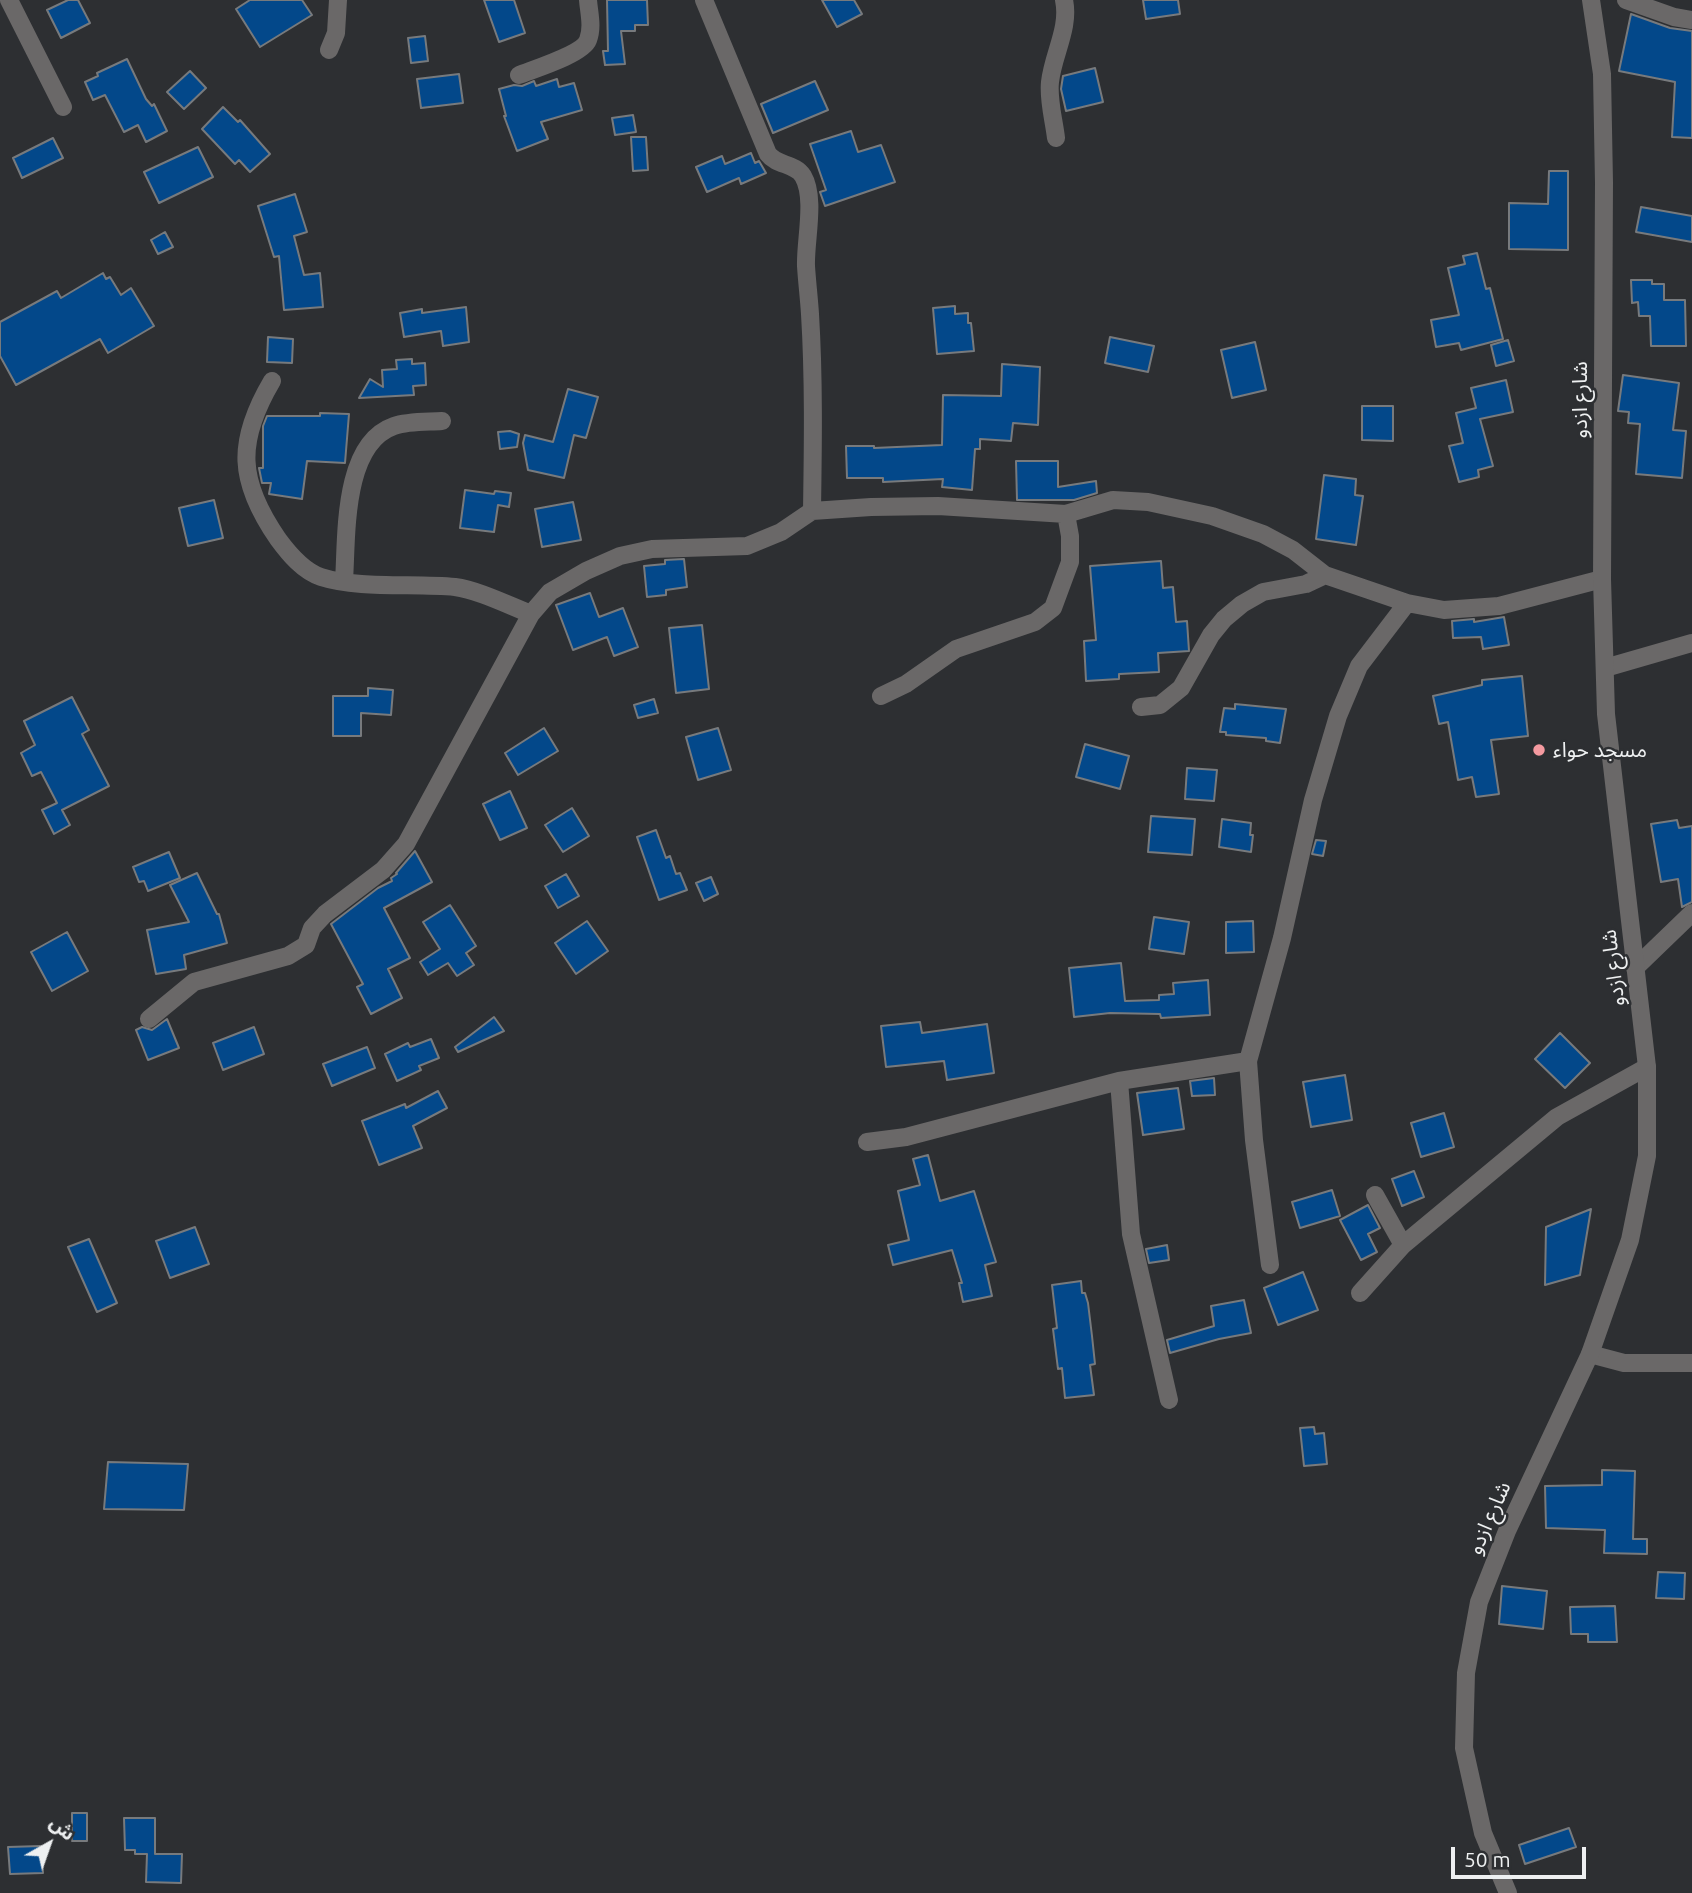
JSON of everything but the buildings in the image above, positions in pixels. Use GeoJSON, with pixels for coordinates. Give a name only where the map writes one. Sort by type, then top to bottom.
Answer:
{"type":"FeatureCollection","features":[{"type":"Feature","properties":{"kind":"street"},"geometry":{"type":"LineString","coordinates":[[9,0],[63,107]]}},
{"type":"Feature","properties":{"kind":"street"},"geometry":{"type":"LineString","coordinates":[[329,50],[336,33],[338,0]]}},
{"type":"Feature","properties":{"kind":"street"},"geometry":{"type":"LineString","coordinates":[[519,75],[579,51],[588,43],[591,29],[588,0]]}},
{"type":"Feature","properties":{"kind":"street"},"geometry":{"type":"LineString","coordinates":[[704,0],[768,154],[777,162],[797,170],[807,186],[806,264],[813,420],[812,511]]}},
{"type":"Feature","properties":{"kind":"street"},"geometry":{"type":"LineString","coordinates":[[1056,138],[1049,85],[1062,39],[1066,9],[1064,0]]}},
{"type":"Feature","properties":{"kind":"street","name":"شارع ازدو"},"geometry":{"type":"LineString","coordinates":[[1508,1893],[1483,1833],[1464,1748],[1466,1673],[1479,1601],[1507,1531],[1590,1354],[1630,1240],[1647,1156],[1647,1067],[1606,714],[1602,579],[1603,87],[1591,0]]}},
{"type":"Feature","properties":{"kind":"street"},"geometry":{"type":"LineString","coordinates":[[1626,0],[1674,17],[1692,20]]}},
{"type":"Feature","properties":{"kind":"street"},"geometry":{"type":"LineString","coordinates":[[272,381],[256,407],[247,440],[247,477],[263,517],[291,558],[319,577],[344,582],[458,587],[531,614]]}},
{"type":"Feature","properties":{"kind":"street"},"geometry":{"type":"LineString","coordinates":[[344,582],[355,473],[363,454],[376,435],[395,425],[442,421]]}},
{"type":"Feature","properties":{"kind":"street"},"geometry":{"type":"LineString","coordinates":[[149,1019],[194,982],[288,956],[306,945],[312,928],[325,914],[383,870],[406,844],[531,614],[550,592],[586,571],[621,556],[652,549],[747,546],[781,532],[812,511],[938,506],[1066,514],[1112,500],[1148,502],[1212,516],[1263,534],[1293,550],[1325,575],[1406,603],[1444,610],[1499,606],[1602,579]]}},
{"type":"Feature","properties":{"kind":"street"},"geometry":{"type":"LineString","coordinates":[[881,696],[906,684],[956,649],[1035,622],[1053,608],[1070,562],[1070,536],[1066,514]]}},
{"type":"Feature","properties":{"kind":"street"},"geometry":{"type":"LineString","coordinates":[[1141,708],[1160,705],[1181,688],[1211,635],[1224,619],[1242,604],[1263,592],[1306,584],[1325,575]]}},
{"type":"Feature","properties":{"kind":"street"},"geometry":{"type":"LineString","coordinates":[[1270,1265],[1254,1140],[1248,1061],[1338,716],[1359,666],[1406,603]]}},
{"type":"Feature","properties":{"kind":"street"},"geometry":{"type":"LineString","coordinates":[[1605,668],[1692,643]]}},
{"type":"Feature","properties":{"kind":"street"},"geometry":{"type":"LineString","coordinates":[[1635,968],[1692,913]]}},
{"type":"Feature","properties":{"kind":"street"},"geometry":{"type":"LineString","coordinates":[[867,1142],[906,1137],[1119,1081],[1248,1061]]}},
{"type":"Feature","properties":{"kind":"street"},"geometry":{"type":"LineString","coordinates":[[1360,1293],[1403,1245],[1557,1117],[1647,1067]]}},
{"type":"Feature","properties":{"kind":"street"},"geometry":{"type":"LineString","coordinates":[[1119,1081],[1131,1234],[1169,1400]]}},
{"type":"Feature","properties":{"kind":"street"},"geometry":{"type":"LineString","coordinates":[[1375,1195],[1403,1245]]}},
{"type":"Feature","properties":{"kind":"street"},"geometry":{"type":"LineString","coordinates":[[1590,1354],[1624,1363],[1692,1363]]}},
{"type":"Feature","properties":{"kind":"place","name":"مسجد حواء"},"geometry":{"type":"Point","coordinates":[1539,750]}}]}
